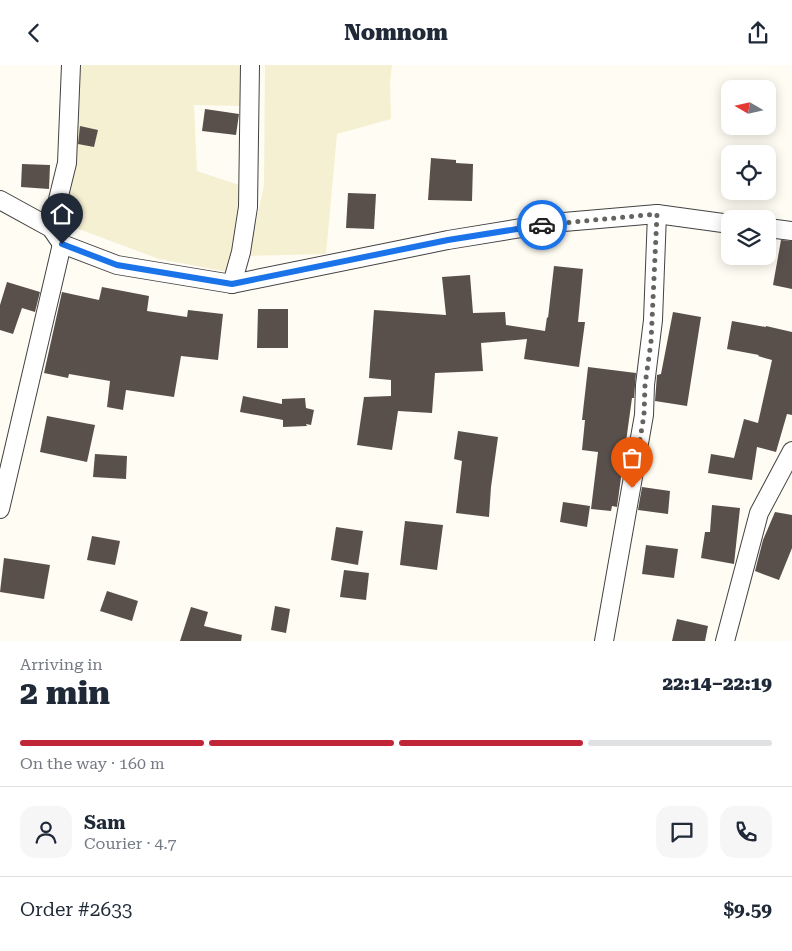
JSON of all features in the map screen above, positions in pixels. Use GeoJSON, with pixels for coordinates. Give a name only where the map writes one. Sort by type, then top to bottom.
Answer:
{"type":"FeatureCollection","features":[{"type":"Feature","properties":{"kind":"street"},"geometry":{"type":"LineString","coordinates":[[51,229],[67,163],[72,65]]}},
{"type":"Feature","properties":{"kind":"street"},"geometry":{"type":"LineString","coordinates":[[232,284],[241,252],[248,207],[250,65]]}},
{"type":"Feature","properties":{"kind":"street"},"geometry":{"type":"LineString","coordinates":[[0,200],[51,229],[62,244],[117,265],[232,284],[448,240],[552,223],[657,214],[721,223]]}},
{"type":"Feature","properties":{"kind":"street"},"geometry":{"type":"LineString","coordinates":[[604,641],[644,415],[645,385],[653,320],[657,214]]}},
{"type":"Feature","properties":{"kind":"street"},"geometry":{"type":"LineString","coordinates":[[776,229],[792,231]]}},
{"type":"Feature","properties":{"kind":"street"},"geometry":{"type":"LineString","coordinates":[[0,509],[62,244]]}},
{"type":"Feature","properties":{"kind":"street"},"geometry":{"type":"LineString","coordinates":[[725,641],[760,513],[792,451]]}},
{"type":"Feature","properties":{"kind":"shaded area"},"geometry":{"type":"Polygon","coordinates":[[[77,65],[243,65],[243,106],[194,105],[197,171],[242,186],[240,222],[228,272],[159,259],[65,224],[72,158],[77,65]]]}},
{"type":"Feature","properties":{"kind":"shaded area"},"geometry":{"type":"Polygon","coordinates":[[[265,65],[392,65],[390,83],[391,119],[337,134],[326,254],[249,256],[264,185],[265,65]]]}},
{"type":"Feature","properties":{"kind":"building"},"geometry":{"type":"Polygon","coordinates":[[[205,109],[239,114],[236,135],[202,131],[205,109]]]}},
{"type":"Feature","properties":{"kind":"building"},"geometry":{"type":"Polygon","coordinates":[[[80,126],[98,130],[94,147],[78,144],[80,126]]]}},
{"type":"Feature","properties":{"kind":"building"},"geometry":{"type":"Polygon","coordinates":[[[431,158],[456,160],[456,163],[473,164],[472,201],[428,200],[431,158]]]}},
{"type":"Feature","properties":{"kind":"building"},"geometry":{"type":"Polygon","coordinates":[[[22,164],[50,165],[49,189],[21,187],[22,164]]]}},
{"type":"Feature","properties":{"kind":"building"},"geometry":{"type":"Polygon","coordinates":[[[348,193],[376,194],[374,229],[346,228],[348,193]]]}},
{"type":"Feature","properties":{"kind":"building"},"geometry":{"type":"Polygon","coordinates":[[[781,240],[792,241],[792,289],[773,285],[781,240]]]}},
{"type":"Feature","properties":{"kind":"building"},"geometry":{"type":"Polygon","coordinates":[[[554,266],[583,269],[578,322],[585,322],[579,367],[524,359],[527,339],[481,343],[483,371],[435,373],[432,413],[398,411],[392,450],[357,445],[364,397],[391,396],[391,380],[369,378],[374,310],[446,315],[442,277],[470,275],[473,313],[505,312],[506,325],[545,331],[554,266]]]}},
{"type":"Feature","properties":{"kind":"building"},"geometry":{"type":"Polygon","coordinates":[[[7,282],[40,292],[35,312],[22,308],[13,334],[0,330],[0,305],[7,282]]]}},
{"type":"Feature","properties":{"kind":"building"},"geometry":{"type":"Polygon","coordinates":[[[102,287],[149,296],[147,311],[187,317],[188,310],[223,314],[218,360],[181,356],[174,397],[126,390],[123,410],[107,407],[110,381],[69,374],[68,378],[44,373],[62,292],[99,300],[102,287]]]}},
{"type":"Feature","properties":{"kind":"building"},"geometry":{"type":"Polygon","coordinates":[[[258,309],[288,309],[288,348],[257,348],[258,309]]]}},
{"type":"Feature","properties":{"kind":"building"},"geometry":{"type":"Polygon","coordinates":[[[673,312],[701,317],[687,406],[655,401],[657,375],[661,374],[673,312]]]}},
{"type":"Feature","properties":{"kind":"building"},"geometry":{"type":"Polygon","coordinates":[[[732,321],[792,332],[792,415],[787,414],[776,452],[757,447],[752,480],[708,473],[711,454],[734,458],[744,419],[758,423],[772,360],[759,355],[727,349],[732,321]]]}},
{"type":"Feature","properties":{"kind":"building"},"geometry":{"type":"Polygon","coordinates":[[[588,367],[636,373],[634,398],[632,398],[617,507],[612,506],[611,511],[591,509],[598,452],[582,450],[585,420],[582,420],[588,367]]]}},
{"type":"Feature","properties":{"kind":"building"},"geometry":{"type":"Polygon","coordinates":[[[243,396],[282,404],[282,399],[305,398],[306,408],[314,410],[311,425],[283,427],[283,420],[240,412],[243,396]]]}},
{"type":"Feature","properties":{"kind":"building"},"geometry":{"type":"Polygon","coordinates":[[[47,416],[95,425],[87,462],[40,452],[47,416]]]}},
{"type":"Feature","properties":{"kind":"building"},"geometry":{"type":"Polygon","coordinates":[[[458,431],[498,437],[489,517],[456,513],[462,461],[454,459],[458,431]]]}},
{"type":"Feature","properties":{"kind":"building"},"geometry":{"type":"Polygon","coordinates":[[[95,454],[127,456],[126,479],[93,477],[95,454]]]}},
{"type":"Feature","properties":{"kind":"building"},"geometry":{"type":"Polygon","coordinates":[[[642,487],[670,491],[668,514],[638,510],[642,487]]]}},
{"type":"Feature","properties":{"kind":"building"},"geometry":{"type":"Polygon","coordinates":[[[563,502],[590,506],[587,527],[560,522],[563,502]]]}},
{"type":"Feature","properties":{"kind":"building"},"geometry":{"type":"Polygon","coordinates":[[[712,505],[740,508],[734,564],[701,558],[705,532],[710,532],[712,505]]]}},
{"type":"Feature","properties":{"kind":"building"},"geometry":{"type":"Polygon","coordinates":[[[775,512],[792,515],[792,548],[779,580],[755,571],[763,540],[775,512]]]}},
{"type":"Feature","properties":{"kind":"building"},"geometry":{"type":"Polygon","coordinates":[[[405,521],[443,525],[437,570],[400,565],[405,521]]]}},
{"type":"Feature","properties":{"kind":"building"},"geometry":{"type":"Polygon","coordinates":[[[336,527],[363,531],[358,565],[331,560],[336,527]]]}},
{"type":"Feature","properties":{"kind":"building"},"geometry":{"type":"Polygon","coordinates":[[[92,536],[120,541],[115,565],[87,560],[92,536]]]}},
{"type":"Feature","properties":{"kind":"building"},"geometry":{"type":"Polygon","coordinates":[[[646,545],[678,549],[674,578],[642,574],[646,545]]]}},
{"type":"Feature","properties":{"kind":"building"},"geometry":{"type":"Polygon","coordinates":[[[4,558],[50,565],[44,599],[0,592],[4,558]]]}},
{"type":"Feature","properties":{"kind":"building"},"geometry":{"type":"Polygon","coordinates":[[[344,570],[369,573],[366,600],[340,597],[344,570]]]}},
{"type":"Feature","properties":{"kind":"building"},"geometry":{"type":"Polygon","coordinates":[[[107,591],[138,601],[132,621],[100,611],[107,591]]]}},
{"type":"Feature","properties":{"kind":"building"},"geometry":{"type":"Polygon","coordinates":[[[275,606],[290,609],[286,633],[271,630],[275,606]]]}},
{"type":"Feature","properties":{"kind":"building"},"geometry":{"type":"Polygon","coordinates":[[[191,607],[208,612],[204,626],[242,635],[241,641],[180,641],[191,607]]]}},
{"type":"Feature","properties":{"kind":"building"},"geometry":{"type":"Polygon","coordinates":[[[677,619],[708,626],[705,641],[672,641],[677,619]]]}},
{"type":"Feature","properties":{"kind":"way so far"},"geometry":{"type":"LineString","coordinates":[[542,225],[657,214],[651,342],[645,385],[644,415],[632,488]]}},
{"type":"Feature","properties":{"kind":"route"},"geometry":{"type":"LineString","coordinates":[[62,244],[117,265],[232,284],[448,240],[542,225]]}}]}
